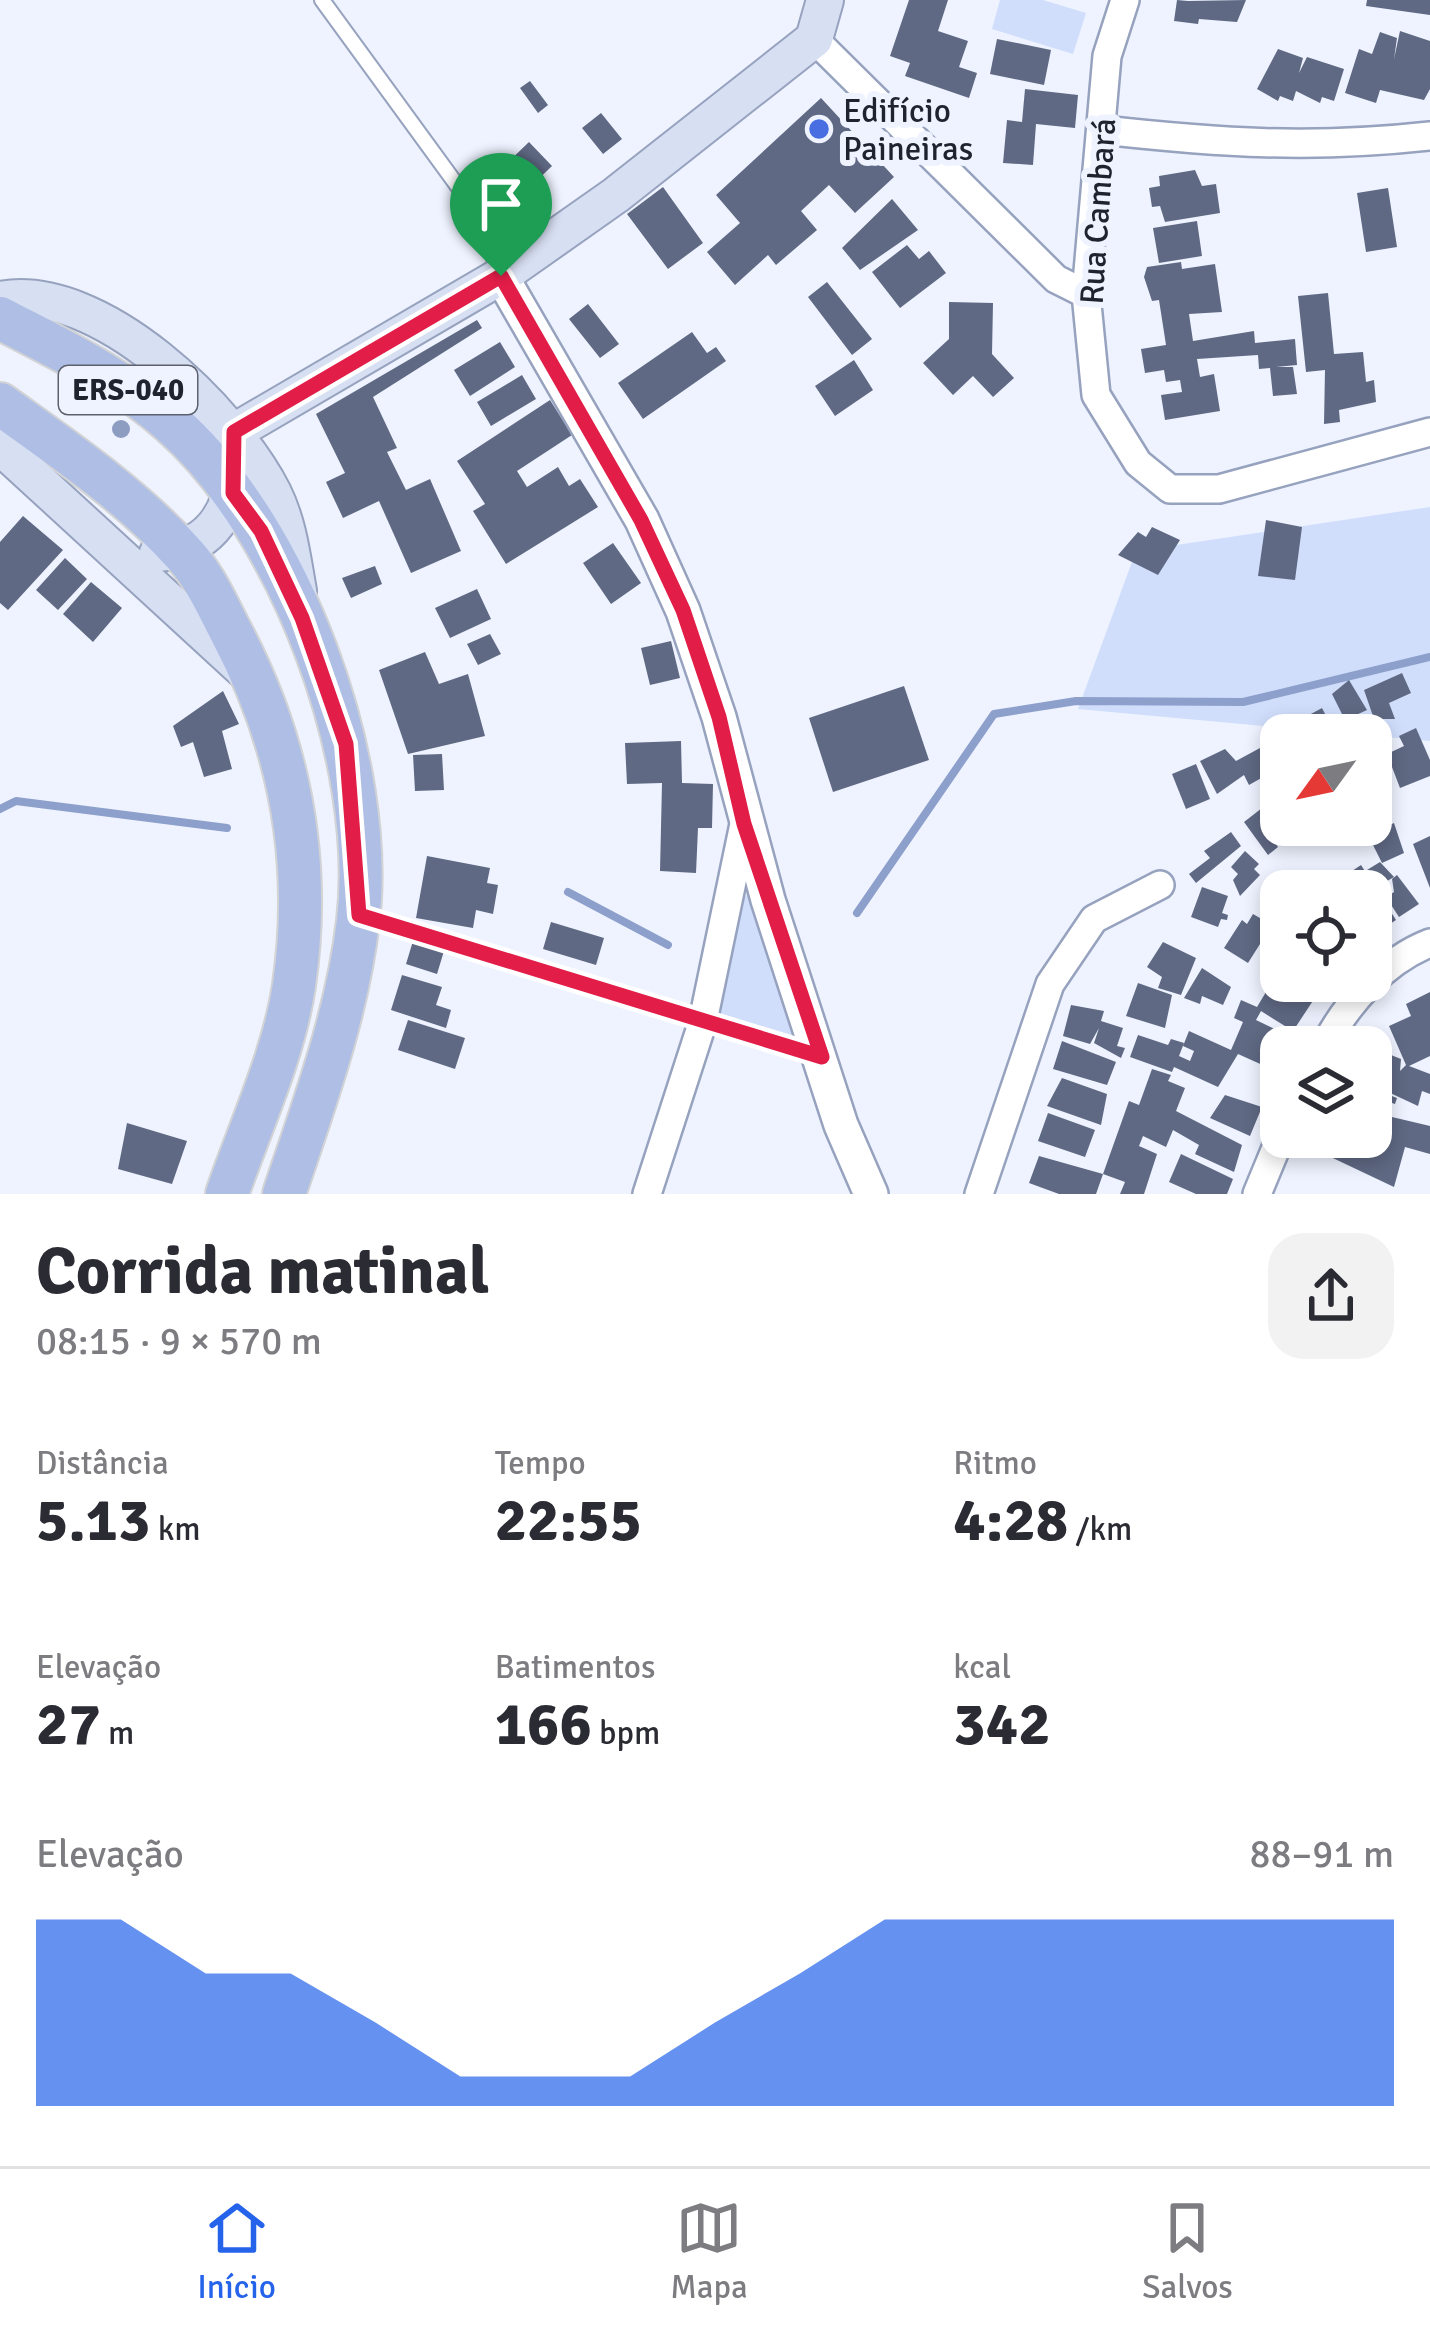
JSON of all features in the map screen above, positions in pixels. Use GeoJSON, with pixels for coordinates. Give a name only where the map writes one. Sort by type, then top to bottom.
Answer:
{"type":"FeatureCollection","features":[{"type":"Feature","properties":{"kind":"main road"},"geometry":{"type":"LineString","coordinates":[[234,432],[501,276],[616,194],[814,39],[825,0]]}},
{"type":"Feature","properties":{"kind":"main road"},"geometry":{"type":"LineString","coordinates":[[2,306],[50,299],[119,331],[234,432],[284,517],[302,618]]}},
{"type":"Feature","properties":{"kind":"main road","name":"ERS-040"},"geometry":{"type":"LineString","coordinates":[[2,306],[154,408],[194,445],[233,493],[261,531],[302,618],[346,744],[359,915],[346,998],[284,1194]]}},
{"type":"Feature","properties":{"kind":"main road","name":"ERS-040"},"geometry":{"type":"LineString","coordinates":[[0,404],[84,464],[181,550],[201,574],[258,684],[298,827],[300,914],[294,989],[227,1194]]}},
{"type":"Feature","properties":{"kind":"main road"},"geometry":{"type":"LineString","coordinates":[[104,536],[151,554],[181,550],[211,532],[233,493],[234,432]]}},
{"type":"Feature","properties":{"kind":"main road"},"geometry":{"type":"LineString","coordinates":[[0,446],[104,536],[258,684]]}},
{"type":"Feature","properties":{"kind":"street","name":"Rua Cambará"},"geometry":{"type":"LineString","coordinates":[[1125,0],[1107,56],[1086,294],[1096,394],[1138,463],[1170,489],[1219,489],[1430,432]]}},
{"type":"Feature","properties":{"kind":"street"},"geometry":{"type":"LineString","coordinates":[[814,39],[1056,279],[1086,294]]}},
{"type":"Feature","properties":{"kind":"street"},"geometry":{"type":"LineString","coordinates":[[1103,130],[1246,146],[1330,147],[1430,136]]}},
{"type":"Feature","properties":{"kind":"street"},"geometry":{"type":"LineString","coordinates":[[501,276],[641,520],[683,610],[719,717],[744,824],[841,1125],[871,1194]]}},
{"type":"Feature","properties":{"kind":"street"},"geometry":{"type":"LineString","coordinates":[[647,1194],[703,1021],[744,824]]}},
{"type":"Feature","properties":{"kind":"street"},"geometry":{"type":"LineString","coordinates":[[979,1194],[1050,984],[1094,919],[1160,885]]}},
{"type":"Feature","properties":{"kind":"street"},"geometry":{"type":"LineString","coordinates":[[1336,1026],[1401,954],[1430,943]]}},
{"type":"Feature","properties":{"kind":"street"},"geometry":{"type":"LineString","coordinates":[[1257,1194],[1272,1158]]}},
{"type":"Feature","properties":{"kind":"lane"},"geometry":{"type":"LineString","coordinates":[[322,0],[470,203],[494,247],[501,276]]}},
{"type":"Feature","properties":{"kind":"path"},"geometry":{"type":"LineString","coordinates":[[359,915],[822,1057]]}},
{"type":"Feature","properties":{"kind":"shaded area"},"geometry":{"type":"Polygon","coordinates":[[[1000,0],[1043,0],[1086,13],[1073,54],[992,29],[1000,0]]]}},
{"type":"Feature","properties":{"kind":"shaded area"},"geometry":{"type":"Polygon","coordinates":[[[1430,507],[1430,741],[1392,738],[1392,714],[1260,714],[1260,726],[1078,709],[1136,551],[1430,507]]]}},
{"type":"Feature","properties":{"kind":"shaded area"},"geometry":{"type":"Polygon","coordinates":[[[753,891],[801,1044],[718,1020],[744,897],[753,891]]]}},
{"type":"Feature","properties":{"kind":"building"},"geometry":{"type":"Polygon","coordinates":[[[909,0],[948,0],[938,31],[968,41],[959,67],[977,73],[969,98],[905,76],[910,63],[890,56],[909,0]]]}},
{"type":"Feature","properties":{"kind":"building"},"geometry":{"type":"Polygon","coordinates":[[[1177,0],[1246,0],[1237,22],[1199,19],[1198,24],[1174,21],[1177,0]]]}},
{"type":"Feature","properties":{"kind":"building"},"geometry":{"type":"Polygon","coordinates":[[[1367,0],[1430,0],[1430,15],[1366,6],[1367,0]]]}},
{"type":"Feature","properties":{"kind":"building"},"geometry":{"type":"Polygon","coordinates":[[[1400,31],[1430,41],[1430,89],[1424,100],[1380,90],[1376,103],[1345,93],[1359,49],[1372,54],[1380,32],[1397,38],[1394,59],[1400,31]]]}},
{"type":"Feature","properties":{"kind":"building"},"geometry":{"type":"Polygon","coordinates":[[[997,39],[1051,50],[1044,85],[990,74],[997,39]]]}},
{"type":"Feature","properties":{"kind":"building"},"geometry":{"type":"Polygon","coordinates":[[[1278,49],[1303,58],[1299,73],[1307,57],[1344,69],[1334,101],[1322,97],[1320,103],[1296,91],[1293,101],[1280,96],[1278,101],[1257,89],[1278,49]]]}},
{"type":"Feature","properties":{"kind":"building"},"geometry":{"type":"Polygon","coordinates":[[[530,81],[548,105],[538,113],[520,88],[530,81]]]}},
{"type":"Feature","properties":{"kind":"building"},"geometry":{"type":"Polygon","coordinates":[[[1025,89],[1078,95],[1075,128],[1036,124],[1033,165],[1003,163],[1007,120],[1022,122],[1025,89]]]}},
{"type":"Feature","properties":{"kind":"building"},"geometry":{"type":"Polygon","coordinates":[[[821,98],[894,177],[855,213],[829,185],[801,211],[817,230],[776,265],[768,255],[735,285],[707,252],[740,223],[716,195],[821,98]]]}},
{"type":"Feature","properties":{"kind":"building"},"geometry":{"type":"Polygon","coordinates":[[[601,113],[622,139],[603,154],[582,128],[601,113]]]}},
{"type":"Feature","properties":{"kind":"building"},"geometry":{"type":"Polygon","coordinates":[[[529,142],[552,166],[520,197],[496,174],[529,142]]]}},
{"type":"Feature","properties":{"kind":"building"},"geometry":{"type":"Polygon","coordinates":[[[1195,170],[1202,186],[1216,184],[1220,213],[1165,222],[1160,206],[1152,207],[1149,188],[1160,186],[1159,176],[1195,170]]]}},
{"type":"Feature","properties":{"kind":"building"},"geometry":{"type":"Polygon","coordinates":[[[663,187],[703,243],[668,269],[627,214],[663,187]]]}},
{"type":"Feature","properties":{"kind":"building"},"geometry":{"type":"Polygon","coordinates":[[[1388,188],[1397,247],[1366,252],[1357,193],[1388,188]]]}},
{"type":"Feature","properties":{"kind":"building"},"geometry":{"type":"Polygon","coordinates":[[[892,199],[918,230],[860,270],[842,248],[892,199]]]}},
{"type":"Feature","properties":{"kind":"building"},"geometry":{"type":"Polygon","coordinates":[[[1197,221],[1202,256],[1159,263],[1153,228],[1197,221]]]}},
{"type":"Feature","properties":{"kind":"building"},"geometry":{"type":"Polygon","coordinates":[[[907,245],[919,259],[929,251],[946,273],[900,308],[872,272],[907,245]]]}},
{"type":"Feature","properties":{"kind":"building"},"geometry":{"type":"Polygon","coordinates":[[[1181,262],[1182,269],[1215,264],[1222,312],[1189,314],[1193,341],[1254,331],[1255,343],[1295,339],[1297,365],[1276,367],[1293,367],[1297,394],[1273,396],[1270,368],[1259,369],[1258,355],[1197,359],[1200,377],[1214,374],[1220,411],[1165,420],[1161,395],[1182,392],[1180,380],[1166,382],[1164,370],[1145,373],[1141,349],[1166,345],[1159,300],[1152,301],[1144,277],[1147,267],[1181,262]]]}},
{"type":"Feature","properties":{"kind":"building"},"geometry":{"type":"Polygon","coordinates":[[[827,282],[872,339],[852,355],[808,297],[827,282]]]}},
{"type":"Feature","properties":{"kind":"building"},"geometry":{"type":"Polygon","coordinates":[[[1328,293],[1334,354],[1363,352],[1366,382],[1374,380],[1376,402],[1339,410],[1340,422],[1324,424],[1325,370],[1306,372],[1298,296],[1328,293]]]}},
{"type":"Feature","properties":{"kind":"building"},"geometry":{"type":"Polygon","coordinates":[[[949,302],[993,303],[992,354],[1014,378],[993,397],[973,376],[953,395],[923,363],[949,339],[949,302]]]}},
{"type":"Feature","properties":{"kind":"building"},"geometry":{"type":"Polygon","coordinates":[[[588,304],[619,344],[600,358],[569,319],[588,304]]]}},
{"type":"Feature","properties":{"kind":"building"},"geometry":{"type":"Polygon","coordinates":[[[477,320],[482,328],[373,397],[397,448],[387,452],[406,490],[430,479],[461,551],[411,573],[379,501],[343,518],[326,482],[345,473],[316,414],[477,320]]]}},
{"type":"Feature","properties":{"kind":"building"},"geometry":{"type":"Polygon","coordinates":[[[692,332],[707,353],[716,347],[726,361],[643,419],[618,383],[692,332]]]}},
{"type":"Feature","properties":{"kind":"building"},"geometry":{"type":"Polygon","coordinates":[[[500,342],[515,367],[470,396],[454,370],[500,342]]]}},
{"type":"Feature","properties":{"kind":"building"},"geometry":{"type":"Polygon","coordinates":[[[854,360],[873,390],[835,416],[815,386],[854,360]]]}},
{"type":"Feature","properties":{"kind":"building"},"geometry":{"type":"Polygon","coordinates":[[[522,375],[536,399],[491,426],[477,402],[522,375]]]}},
{"type":"Feature","properties":{"kind":"building"},"geometry":{"type":"Polygon","coordinates":[[[550,400],[572,435],[517,471],[527,487],[558,467],[569,486],[580,479],[598,507],[506,564],[473,511],[485,504],[457,461],[550,400]]]}},
{"type":"Feature","properties":{"kind":"building"},"geometry":{"type":"Polygon","coordinates":[[[23,516],[63,550],[8,610],[0,603],[0,542],[23,516]]]}},
{"type":"Feature","properties":{"kind":"building"},"geometry":{"type":"Polygon","coordinates":[[[1266,520],[1302,527],[1295,580],[1258,576],[1266,520]]]}},
{"type":"Feature","properties":{"kind":"building"},"geometry":{"type":"Polygon","coordinates":[[[1152,527],[1180,540],[1158,575],[1118,555],[1138,532],[1146,537],[1152,527]]]}},
{"type":"Feature","properties":{"kind":"building"},"geometry":{"type":"Polygon","coordinates":[[[613,543],[641,583],[611,604],[583,563],[613,543]]]}},
{"type":"Feature","properties":{"kind":"building"},"geometry":{"type":"Polygon","coordinates":[[[65,558],[87,579],[58,610],[36,590],[65,558]]]}},
{"type":"Feature","properties":{"kind":"building"},"geometry":{"type":"Polygon","coordinates":[[[375,566],[382,584],[351,598],[342,578],[375,566]]]}},
{"type":"Feature","properties":{"kind":"building"},"geometry":{"type":"Polygon","coordinates":[[[91,582],[122,608],[93,642],[63,614],[91,582]]]}},
{"type":"Feature","properties":{"kind":"building"},"geometry":{"type":"Polygon","coordinates":[[[477,589],[491,619],[450,638],[435,608],[477,589]]]}},
{"type":"Feature","properties":{"kind":"building"},"geometry":{"type":"Polygon","coordinates":[[[490,634],[501,654],[478,665],[467,644],[490,634]]]}},
{"type":"Feature","properties":{"kind":"building"},"geometry":{"type":"Polygon","coordinates":[[[671,641],[680,678],[650,685],[641,648],[671,641]]]}},
{"type":"Feature","properties":{"kind":"building"},"geometry":{"type":"Polygon","coordinates":[[[425,652],[439,684],[468,674],[485,736],[408,754],[379,670],[425,652]]]}},
{"type":"Feature","properties":{"kind":"building"},"geometry":{"type":"Polygon","coordinates":[[[1402,673],[1411,693],[1389,703],[1395,719],[1392,719],[1392,714],[1372,714],[1364,690],[1402,673]]]}},
{"type":"Feature","properties":{"kind":"building"},"geometry":{"type":"Polygon","coordinates":[[[1349,680],[1367,710],[1342,714],[1332,694],[1349,680]]]}},
{"type":"Feature","properties":{"kind":"building"},"geometry":{"type":"Polygon","coordinates":[[[904,686],[929,760],[833,792],[809,718],[904,686]]]}},
{"type":"Feature","properties":{"kind":"building"},"geometry":{"type":"Polygon","coordinates":[[[223,691],[239,724],[222,731],[232,769],[204,777],[193,742],[181,747],[173,726],[223,691]]]}},
{"type":"Feature","properties":{"kind":"building"},"geometry":{"type":"Polygon","coordinates":[[[1416,728],[1430,760],[1430,776],[1400,788],[1392,767],[1392,752],[1404,746],[1399,736],[1416,728]]]}},
{"type":"Feature","properties":{"kind":"building"},"geometry":{"type":"Polygon","coordinates":[[[681,741],[682,783],[713,784],[712,828],[698,828],[696,873],[660,871],[662,783],[627,784],[625,743],[681,741]]]}},
{"type":"Feature","properties":{"kind":"building"},"geometry":{"type":"Polygon","coordinates":[[[1260,748],[1260,779],[1249,785],[1244,775],[1217,794],[1200,761],[1225,749],[1236,761],[1260,748]]]}},
{"type":"Feature","properties":{"kind":"building"},"geometry":{"type":"Polygon","coordinates":[[[442,754],[444,790],[415,791],[413,755],[442,754]]]}},
{"type":"Feature","properties":{"kind":"building"},"geometry":{"type":"Polygon","coordinates":[[[1196,764],[1210,799],[1186,809],[1172,774],[1196,764]]]}},
{"type":"Feature","properties":{"kind":"building"},"geometry":{"type":"Polygon","coordinates":[[[1260,810],[1260,844],[1244,822],[1260,810]]]}},
{"type":"Feature","properties":{"kind":"building"},"geometry":{"type":"Polygon","coordinates":[[[1392,824],[1404,853],[1382,863],[1374,846],[1392,846],[1392,824]]]}},
{"type":"Feature","properties":{"kind":"building"},"geometry":{"type":"Polygon","coordinates":[[[1231,832],[1241,846],[1196,883],[1189,874],[1210,858],[1204,851],[1231,832]]]}},
{"type":"Feature","properties":{"kind":"building"},"geometry":{"type":"Polygon","coordinates":[[[1430,836],[1430,888],[1413,844],[1430,836]]]}},
{"type":"Feature","properties":{"kind":"building"},"geometry":{"type":"Polygon","coordinates":[[[1245,851],[1259,864],[1254,869],[1260,875],[1240,896],[1233,880],[1238,874],[1231,867],[1245,851]]]}},
{"type":"Feature","properties":{"kind":"building"},"geometry":{"type":"Polygon","coordinates":[[[427,856],[490,868],[487,883],[498,885],[493,914],[476,910],[473,928],[416,918],[427,856]]]}},
{"type":"Feature","properties":{"kind":"building"},"geometry":{"type":"Polygon","coordinates":[[[1397,875],[1419,904],[1399,917],[1392,906],[1392,879],[1397,875]]]}},
{"type":"Feature","properties":{"kind":"building"},"geometry":{"type":"Polygon","coordinates":[[[1202,887],[1228,896],[1222,913],[1228,915],[1227,920],[1221,919],[1218,927],[1191,917],[1202,887]]]}},
{"type":"Feature","properties":{"kind":"building"},"geometry":{"type":"Polygon","coordinates":[[[1253,914],[1260,918],[1260,944],[1248,963],[1224,948],[1242,920],[1247,924],[1253,914]]]}},
{"type":"Feature","properties":{"kind":"building"},"geometry":{"type":"Polygon","coordinates":[[[551,922],[604,938],[596,965],[543,949],[551,922]]]}},
{"type":"Feature","properties":{"kind":"building"},"geometry":{"type":"Polygon","coordinates":[[[413,941],[444,951],[437,974],[406,964],[413,941]]]}},
{"type":"Feature","properties":{"kind":"building"},"geometry":{"type":"Polygon","coordinates":[[[1163,942],[1196,958],[1181,995],[1158,988],[1162,977],[1147,967],[1163,942]]]}},
{"type":"Feature","properties":{"kind":"building"},"geometry":{"type":"Polygon","coordinates":[[[1202,968],[1231,987],[1223,1005],[1202,996],[1200,1004],[1184,998],[1202,968]]]}},
{"type":"Feature","properties":{"kind":"building"},"geometry":{"type":"Polygon","coordinates":[[[402,975],[442,987],[436,1005],[451,1010],[446,1028],[391,1010],[402,975]]]}},
{"type":"Feature","properties":{"kind":"building"},"geometry":{"type":"Polygon","coordinates":[[[1138,983],[1172,995],[1165,1028],[1126,1016],[1138,983]]]}},
{"type":"Feature","properties":{"kind":"building"},"geometry":{"type":"Polygon","coordinates":[[[1430,992],[1430,1056],[1409,1066],[1430,1074],[1430,1094],[1422,1091],[1418,1106],[1392,1094],[1392,1055],[1401,1059],[1400,1071],[1406,1065],[1389,1026],[1411,1016],[1406,1004],[1430,992]]]}},
{"type":"Feature","properties":{"kind":"building"},"geometry":{"type":"Polygon","coordinates":[[[1241,1000],[1257,1007],[1260,1002],[1312,1002],[1296,1026],[1285,1026],[1261,1011],[1256,1020],[1268,1026],[1260,1026],[1260,1064],[1238,1054],[1218,1087],[1174,1067],[1172,1072],[1130,1057],[1138,1035],[1168,1045],[1171,1039],[1184,1043],[1179,1056],[1190,1061],[1194,1051],[1183,1046],[1189,1031],[1231,1050],[1243,1022],[1234,1018],[1241,1000]]]}},
{"type":"Feature","properties":{"kind":"building"},"geometry":{"type":"Polygon","coordinates":[[[1071,1005],[1104,1011],[1101,1021],[1123,1028],[1117,1046],[1125,1048],[1121,1058],[1094,1043],[1099,1028],[1090,1044],[1063,1036],[1071,1005]]]}},
{"type":"Feature","properties":{"kind":"building"},"geometry":{"type":"Polygon","coordinates":[[[408,1020],[465,1038],[455,1069],[398,1050],[408,1020]]]}},
{"type":"Feature","properties":{"kind":"building"},"geometry":{"type":"Polygon","coordinates":[[[1062,1041],[1116,1062],[1107,1085],[1053,1069],[1062,1041]]]}},
{"type":"Feature","properties":{"kind":"building"},"geometry":{"type":"Polygon","coordinates":[[[1152,1069],[1171,1075],[1168,1081],[1185,1088],[1176,1111],[1242,1145],[1234,1172],[1195,1154],[1199,1145],[1173,1130],[1166,1147],[1143,1136],[1139,1146],[1157,1154],[1144,1194],[1120,1194],[1125,1182],[1103,1174],[1129,1101],[1139,1105],[1152,1069]]]}},
{"type":"Feature","properties":{"kind":"building"},"geometry":{"type":"Polygon","coordinates":[[[1062,1078],[1107,1094],[1101,1125],[1047,1106],[1062,1078]]]}},
{"type":"Feature","properties":{"kind":"building"},"geometry":{"type":"Polygon","coordinates":[[[1225,1095],[1260,1106],[1250,1136],[1210,1118],[1225,1095]]]}},
{"type":"Feature","properties":{"kind":"building"},"geometry":{"type":"Polygon","coordinates":[[[1048,1113],[1095,1130],[1085,1157],[1038,1141],[1048,1113]]]}},
{"type":"Feature","properties":{"kind":"building"},"geometry":{"type":"Polygon","coordinates":[[[1392,1117],[1430,1126],[1430,1154],[1405,1147],[1394,1187],[1333,1158],[1392,1158],[1392,1117]]]}},
{"type":"Feature","properties":{"kind":"building"},"geometry":{"type":"Polygon","coordinates":[[[127,1123],[187,1141],[172,1184],[118,1169],[127,1123]]]}},
{"type":"Feature","properties":{"kind":"building"},"geometry":{"type":"Polygon","coordinates":[[[1181,1154],[1233,1179],[1227,1194],[1196,1194],[1169,1182],[1181,1154]]]}},
{"type":"Feature","properties":{"kind":"building"},"geometry":{"type":"Polygon","coordinates":[[[1039,1156],[1103,1174],[1096,1194],[1059,1194],[1029,1183],[1039,1156]]]}},
{"type":"Feature","properties":{"kind":"waterway"},"geometry":{"type":"LineString","coordinates":[[857,913],[994,714],[1076,701],[1243,702],[1430,657]]}},
{"type":"Feature","properties":{"kind":"waterway"},"geometry":{"type":"LineString","coordinates":[[0,809],[16,801],[227,828]]}},
{"type":"Feature","properties":{"kind":"waterway"},"geometry":{"type":"LineString","coordinates":[[568,892],[668,945]]}},
{"type":"Feature","properties":{"kind":"place","name":"Edifício Paineiras"},"geometry":{"type":"Point","coordinates":[819,129]}},
{"type":"Feature","properties":{"kind":"route"},"geometry":{"type":"LineString","coordinates":[[501,276],[641,520],[683,610],[719,717],[744,824],[822,1057],[359,915],[346,744],[302,618],[261,531],[233,493],[234,432],[501,276]]}}]}
